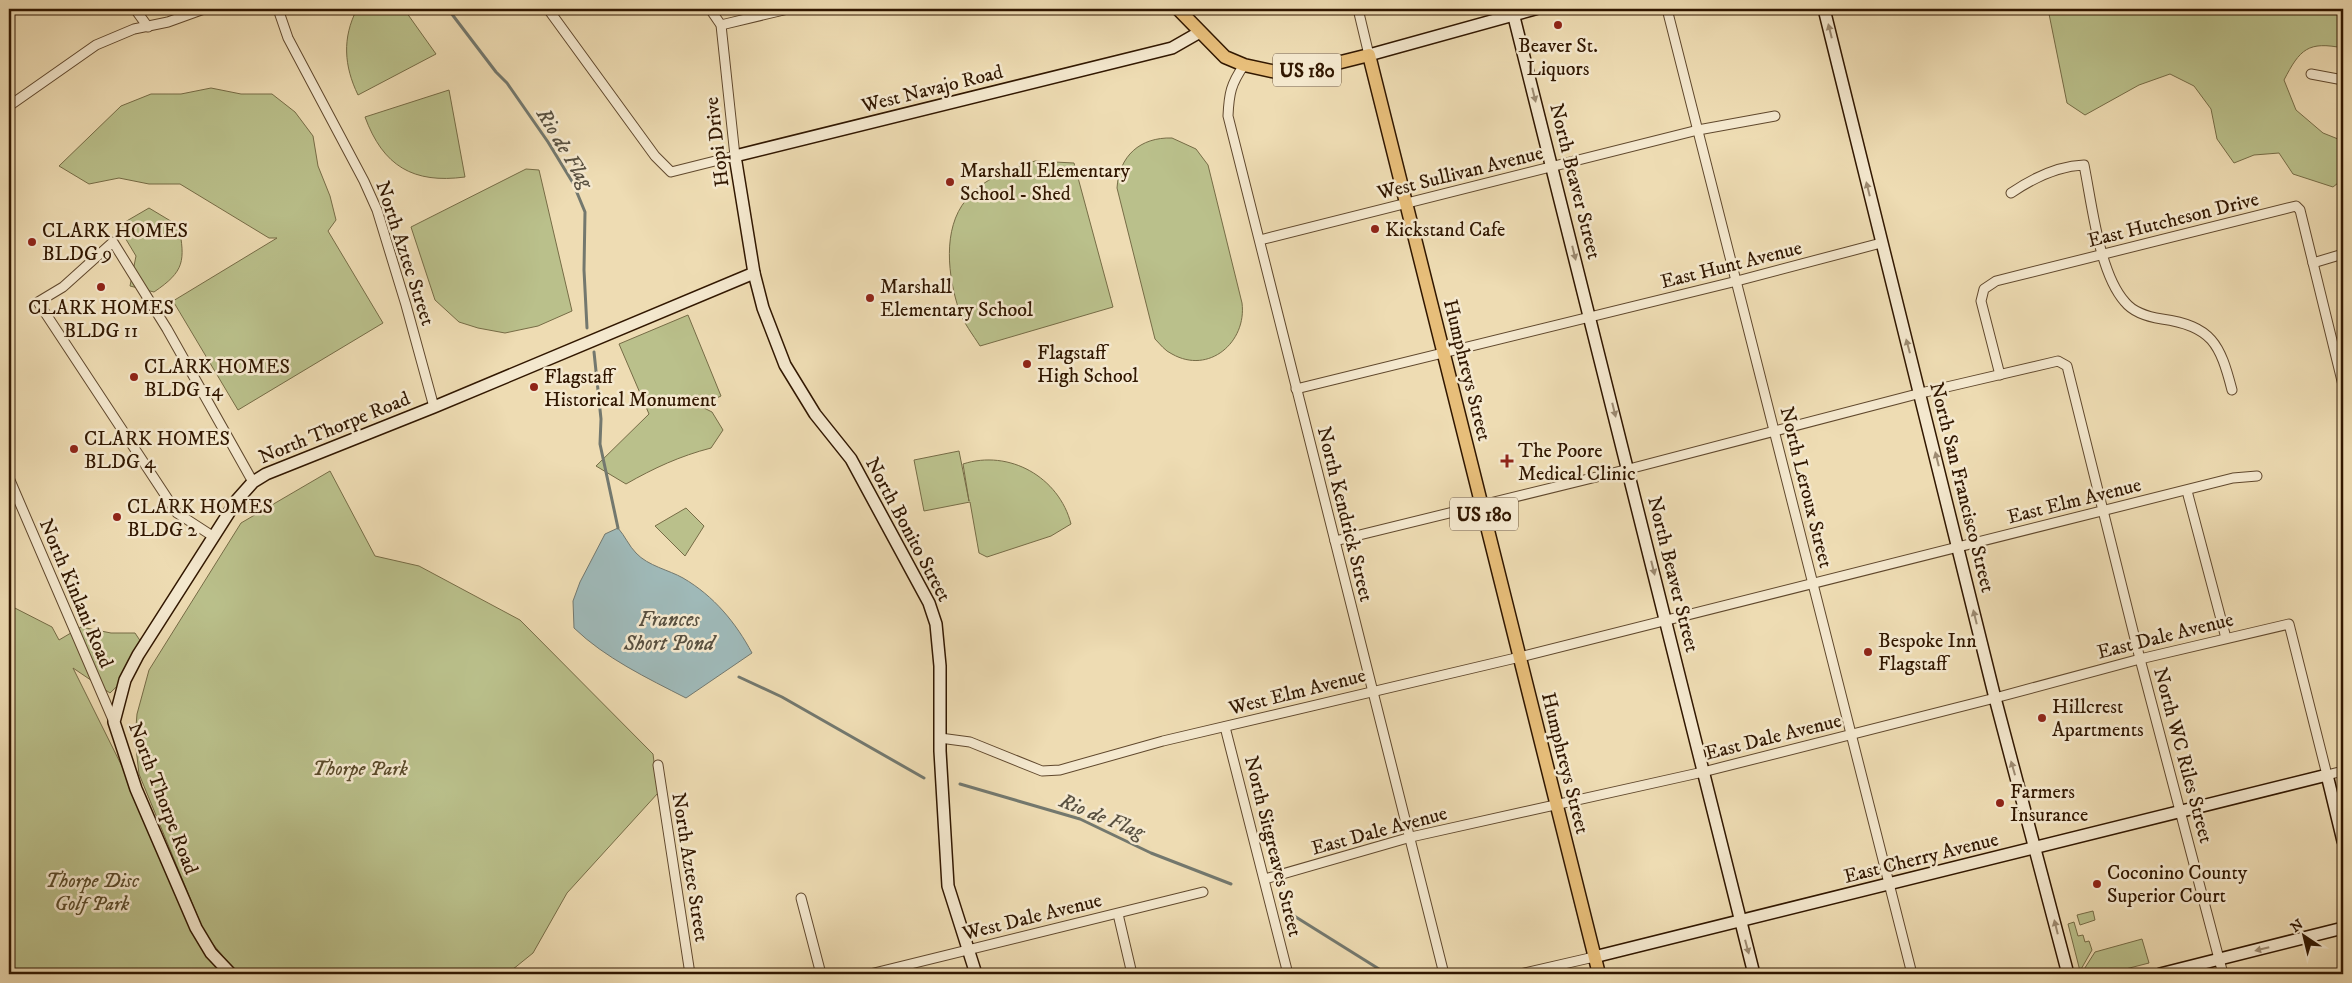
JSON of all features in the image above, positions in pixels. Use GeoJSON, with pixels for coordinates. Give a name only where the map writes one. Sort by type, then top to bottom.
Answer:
{"type":"FeatureCollection","features":[{"type":"Feature","properties":{"kind":"main road","name":"US 180"},"geometry":{"type":"LineString","coordinates":[[1178,9],[1225,56],[1244,65],[1281,74],[1297,73],[1369,55]]}},
{"type":"Feature","properties":{"kind":"main road","name":"Humphreys Street"},"geometry":{"type":"LineString","coordinates":[[1369,55],[1599,974]]}},
{"type":"Feature","properties":{"kind":"street"},"geometry":{"type":"LineString","coordinates":[[135,9],[148,27]]}},
{"type":"Feature","properties":{"kind":"street"},"geometry":{"type":"LineString","coordinates":[[9,106],[96,45],[134,29],[168,22],[204,9]]}},
{"type":"Feature","properties":{"kind":"street","name":"North Aztec Street"},"geometry":{"type":"LineString","coordinates":[[278,9],[288,38],[364,181],[377,210],[434,407]]}},
{"type":"Feature","properties":{"kind":"street","name":"West Navajo Road"},"geometry":{"type":"LineString","coordinates":[[548,9],[655,156],[670,172],[1172,48],[1200,32]]}},
{"type":"Feature","properties":{"kind":"street"},"geometry":{"type":"LineString","coordinates":[[710,9],[722,25],[788,9]]}},
{"type":"Feature","properties":{"kind":"street","name":"Humphreys Street"},"geometry":{"type":"LineString","coordinates":[[1358,9],[1369,55]]}},
{"type":"Feature","properties":{"kind":"street"},"geometry":{"type":"LineString","coordinates":[[1369,55],[1513,11],[1535,9]]}},
{"type":"Feature","properties":{"kind":"street","name":"North Leroux Street"},"geometry":{"type":"LineString","coordinates":[[1667,9],[1912,974]]}},
{"type":"Feature","properties":{"kind":"street","name":"North San Francisco Street"},"geometry":{"type":"LineString","coordinates":[[1824,9],[1996,698],[2068,974]]}},
{"type":"Feature","properties":{"kind":"street","name":"North Beaver Street"},"geometry":{"type":"LineString","coordinates":[[1513,11],[1754,974]]}},
{"type":"Feature","properties":{"kind":"street","name":"Hopi Drive"},"geometry":{"type":"LineString","coordinates":[[722,25],[735,156],[754,273]]}},
{"type":"Feature","properties":{"kind":"street","name":"North Kendrick Street"},"geometry":{"type":"LineString","coordinates":[[1244,65],[1232,83],[1229,92],[1228,116],[1444,974]]}},
{"type":"Feature","properties":{"kind":"street"},"geometry":{"type":"LineString","coordinates":[[2311,74],[2343,80]]}},
{"type":"Feature","properties":{"kind":"street","name":"West Sullivan Avenue"},"geometry":{"type":"LineString","coordinates":[[1260,240],[1406,205],[1698,130],[1775,116]]}},
{"type":"Feature","properties":{"kind":"street"},"geometry":{"type":"LineString","coordinates":[[2011,193],[2042,175],[2073,166],[2084,165],[2103,255],[2114,288],[2126,304],[2149,317],[2186,322],[2208,336],[2224,360],[2232,390]]}},
{"type":"Feature","properties":{"kind":"street","name":"East Hutcheson Drive"},"geometry":{"type":"LineString","coordinates":[[2000,375],[1981,302],[1984,289],[1996,281],[2296,206],[2300,210],[2313,263]]}},
{"type":"Feature","properties":{"kind":"street"},"geometry":{"type":"LineString","coordinates":[[214,537],[177,513],[38,302],[63,287],[113,242],[167,329],[253,482]]}},
{"type":"Feature","properties":{"kind":"street","name":"East Hunt Avenue"},"geometry":{"type":"LineString","coordinates":[[1296,389],[1737,282],[1881,243]]}},
{"type":"Feature","properties":{"kind":"street"},"geometry":{"type":"LineString","coordinates":[[2343,254],[2313,263],[2343,385]]}},
{"type":"Feature","properties":{"kind":"street","name":"North Thorpe Road"},"geometry":{"type":"LineString","coordinates":[[231,974],[211,952],[196,928],[136,789],[114,722],[125,680],[138,655],[237,500],[253,482],[274,470],[434,407],[754,273]]}},
{"type":"Feature","properties":{"kind":"street","name":"North Bonito Street"},"geometry":{"type":"LineString","coordinates":[[754,273],[763,308],[789,373],[815,414],[851,459],[929,603],[936,624],[940,666],[940,738],[948,886],[976,974]]}},
{"type":"Feature","properties":{"kind":"street","name":"North WC Riles Street"},"geometry":{"type":"LineString","coordinates":[[2000,375],[2058,361],[2070,370],[2140,659],[2182,812],[2223,974]]}},
{"type":"Feature","properties":{"kind":"street"},"geometry":{"type":"LineString","coordinates":[[1335,540],[1629,469],[1920,393],[2000,375]]}},
{"type":"Feature","properties":{"kind":"street","name":"East Elm Avenue"},"geometry":{"type":"LineString","coordinates":[[1666,620],[2234,478],[2257,476]]}},
{"type":"Feature","properties":{"kind":"street","name":"North Kinlani Road"},"geometry":{"type":"LineString","coordinates":[[9,478],[114,722]]}},
{"type":"Feature","properties":{"kind":"street"},"geometry":{"type":"LineString","coordinates":[[2187,491],[2226,638]]}},
{"type":"Feature","properties":{"kind":"street","name":"West Elm Avenue"},"geometry":{"type":"LineString","coordinates":[[940,738],[970,742],[1042,771],[1060,770],[1372,690],[1520,657],[1666,620]]}},
{"type":"Feature","properties":{"kind":"street","name":"East Dale Avenue"},"geometry":{"type":"LineString","coordinates":[[1265,879],[1411,838],[1703,772],[1996,698],[2140,659],[2289,624],[2327,775]]}},
{"type":"Feature","properties":{"kind":"street","name":"North Sitgreaves Street"},"geometry":{"type":"LineString","coordinates":[[1225,727],[1288,974]]}},
{"type":"Feature","properties":{"kind":"street","name":"North Aztec Street"},"geometry":{"type":"LineString","coordinates":[[658,765],[690,974]]}},
{"type":"Feature","properties":{"kind":"street","name":"East Cherry Avenue"},"geometry":{"type":"LineString","coordinates":[[1594,957],[2036,849],[2343,771]]}},
{"type":"Feature","properties":{"kind":"street"},"geometry":{"type":"LineString","coordinates":[[2327,775],[2343,841]]}},
{"type":"Feature","properties":{"kind":"street","name":"West Dale Avenue"},"geometry":{"type":"LineString","coordinates":[[870,974],[1203,892]]}},
{"type":"Feature","properties":{"kind":"street"},"geometry":{"type":"LineString","coordinates":[[801,898],[821,974]]}},
{"type":"Feature","properties":{"kind":"street"},"geometry":{"type":"LineString","coordinates":[[1118,914],[1132,974]]}},
{"type":"Feature","properties":{"kind":"street"},"geometry":{"type":"LineString","coordinates":[[2160,974],[2343,928]]}},
{"type":"Feature","properties":{"kind":"street"},"geometry":{"type":"LineString","coordinates":[[1520,974],[1594,957]]}},
{"type":"Feature","properties":{"kind":"green space"},"geometry":{"type":"Polygon","coordinates":[[[357,9],[404,9],[436,54],[358,95],[350,73],[347,52],[349,31],[357,9]]]}},
{"type":"Feature","properties":{"kind":"green space"},"geometry":{"type":"Polygon","coordinates":[[[2048,9],[2343,9],[2343,48],[2321,46],[2306,50],[2300,54],[2284,80],[2296,110],[2323,133],[2343,141],[2343,179],[2333,187],[2293,174],[2279,153],[2254,155],[2234,163],[2217,139],[2211,109],[2194,86],[2170,74],[2139,85],[2085,115],[2067,103],[2048,9]]]}},
{"type":"Feature","properties":{"kind":"green space"},"geometry":{"type":"Polygon","coordinates":[[[211,88],[241,94],[272,94],[295,112],[313,136],[318,166],[330,196],[336,220],[328,231],[383,323],[238,410],[173,301],[277,238],[269,238],[180,184],[149,184],[119,178],[89,184],[59,166],[121,106],[151,94],[181,94],[211,88]]]}},
{"type":"Feature","properties":{"kind":"green space"},"geometry":{"type":"Polygon","coordinates":[[[449,90],[465,177],[430,177],[415,174],[402,168],[381,148],[372,134],[365,117],[449,90]]]}},
{"type":"Feature","properties":{"kind":"green space"},"geometry":{"type":"Polygon","coordinates":[[[1172,138],[1196,149],[1208,165],[1242,303],[1242,317],[1232,342],[1223,351],[1212,357],[1199,360],[1186,359],[1172,354],[1155,339],[1117,188],[1122,167],[1133,151],[1150,141],[1172,138]]]}},
{"type":"Feature","properties":{"kind":"green space"},"geometry":{"type":"Polygon","coordinates":[[[1035,161],[1074,163],[1113,307],[980,346],[963,319],[955,297],[949,253],[953,225],[958,212],[966,200],[980,186],[1006,171],[1035,161]]]}},
{"type":"Feature","properties":{"kind":"green space"},"geometry":{"type":"Polygon","coordinates":[[[526,169],[539,170],[572,311],[538,326],[505,333],[459,322],[435,300],[411,227],[526,169]]]}},
{"type":"Feature","properties":{"kind":"green space"},"geometry":{"type":"Polygon","coordinates":[[[149,208],[179,226],[182,248],[182,257],[177,271],[172,278],[154,292],[130,286],[136,256],[118,226],[149,208]]]}},
{"type":"Feature","properties":{"kind":"green space"},"geometry":{"type":"Polygon","coordinates":[[[688,315],[721,396],[700,406],[712,412],[723,430],[711,448],[667,463],[626,484],[596,466],[649,414],[619,344],[688,315]]]}},
{"type":"Feature","properties":{"kind":"green space"},"geometry":{"type":"Polygon","coordinates":[[[959,451],[969,501],[963,464],[980,460],[998,460],[1014,464],[1044,480],[1065,507],[1071,524],[1051,536],[987,557],[979,553],[970,502],[924,511],[914,460],[959,451]]]}},
{"type":"Feature","properties":{"kind":"green space","name":"Thorpe Park"},"geometry":{"type":"Polygon","coordinates":[[[330,471],[375,556],[419,566],[520,620],[653,754],[658,793],[567,893],[533,953],[507,974],[238,974],[207,937],[232,974],[9,974],[9,605],[52,627],[59,640],[81,627],[111,633],[135,633],[147,651],[135,669],[110,693],[73,668],[202,927],[139,774],[135,739],[137,714],[149,670],[241,523],[330,471]]]}},
{"type":"Feature","properties":{"kind":"green space"},"geometry":{"type":"Polygon","coordinates":[[[686,508],[704,526],[685,556],[655,526],[686,508]]]}},
{"type":"Feature","properties":{"kind":"green space"},"geometry":{"type":"Polygon","coordinates":[[[2093,911],[2095,920],[2080,925],[2077,915],[2093,911]]]}},
{"type":"Feature","properties":{"kind":"green space"},"geometry":{"type":"Polygon","coordinates":[[[2074,922],[2078,936],[2083,935],[2085,942],[2089,941],[2092,950],[2080,971],[2068,924],[2074,922]]]}},
{"type":"Feature","properties":{"kind":"green space"},"geometry":{"type":"Polygon","coordinates":[[[2142,939],[2149,963],[2106,974],[2081,974],[2095,952],[2142,939]]]}},
{"type":"Feature","properties":{"kind":"water","name":"Frances Short Pond"},"geometry":{"type":"Polygon","coordinates":[[[618,528],[641,557],[652,565],[683,578],[705,593],[739,631],[752,653],[686,698],[613,658],[574,628],[573,601],[580,582],[605,534],[618,528]]]}},
{"type":"Feature","properties":{"kind":"waterway","name":"Rio de Flag"},"geometry":{"type":"LineString","coordinates":[[448,9],[496,72],[507,83],[548,142],[573,183],[585,212],[584,270],[587,328]]}},
{"type":"Feature","properties":{"kind":"waterway","name":"Rio de Flag"},"geometry":{"type":"LineString","coordinates":[[594,352],[601,419],[600,444],[618,528]]}},
{"type":"Feature","properties":{"kind":"waterway","name":"Rio de Flag"},"geometry":{"type":"LineString","coordinates":[[739,677],[782,697],[924,778]]}},
{"type":"Feature","properties":{"kind":"waterway","name":"Rio de Flag"},"geometry":{"type":"LineString","coordinates":[[960,784],[1080,819],[1151,853],[1231,884]]}},
{"type":"Feature","properties":{"kind":"waterway","name":"Rio de Flag"},"geometry":{"type":"LineString","coordinates":[[1291,914],[1387,974]]}},
{"type":"Feature","properties":{"kind":"place","name":"Beaver St. Liquors"},"geometry":{"type":"Point","coordinates":[1558,25]}},
{"type":"Feature","properties":{"kind":"place","name":"Marshall Elementary School - Shed"},"geometry":{"type":"Point","coordinates":[950,182]}},
{"type":"Feature","properties":{"kind":"place","name":"Kickstand Cafe"},"geometry":{"type":"Point","coordinates":[1375,229]}},
{"type":"Feature","properties":{"kind":"place","name":"CLARK HOMES BLDG 9"},"geometry":{"type":"Point","coordinates":[32,242]}},
{"type":"Feature","properties":{"kind":"place","name":"CLARK HOMES BLDG 11"},"geometry":{"type":"Point","coordinates":[101,287]}},
{"type":"Feature","properties":{"kind":"place","name":"Marshall Elementary School"},"geometry":{"type":"Point","coordinates":[870,298]}},
{"type":"Feature","properties":{"kind":"place","name":"Flagstaff High School"},"geometry":{"type":"Point","coordinates":[1027,364]}},
{"type":"Feature","properties":{"kind":"place","name":"CLARK HOMES BLDG 14"},"geometry":{"type":"Point","coordinates":[134,377]}},
{"type":"Feature","properties":{"kind":"place","name":"Flagstaff Historical Monument"},"geometry":{"type":"Point","coordinates":[534,387]}},
{"type":"Feature","properties":{"kind":"place","name":"CLARK HOMES BLDG 4"},"geometry":{"type":"Point","coordinates":[74,449]}},
{"type":"Feature","properties":{"kind":"place","name":"The Poore Medical Clinic"},"geometry":{"type":"Point","coordinates":[1507,461]}},
{"type":"Feature","properties":{"kind":"place","name":"CLARK HOMES BLDG 2"},"geometry":{"type":"Point","coordinates":[117,517]}},
{"type":"Feature","properties":{"kind":"place","name":"Bespoke Inn Flagstaff"},"geometry":{"type":"Point","coordinates":[1868,652]}},
{"type":"Feature","properties":{"kind":"place","name":"Hillcrest Apartments"},"geometry":{"type":"Point","coordinates":[2042,718]}},
{"type":"Feature","properties":{"kind":"place","name":"Farmers Insurance"},"geometry":{"type":"Point","coordinates":[2000,803]}},
{"type":"Feature","properties":{"kind":"place","name":"Coconino County Superior Court"},"geometry":{"type":"Point","coordinates":[2097,884]}},
{"type":"Feature","properties":{"kind":"park label","name":"Thorpe Disc Golf Park"},"geometry":{"type":"Point","coordinates":[92,892]}}]}
